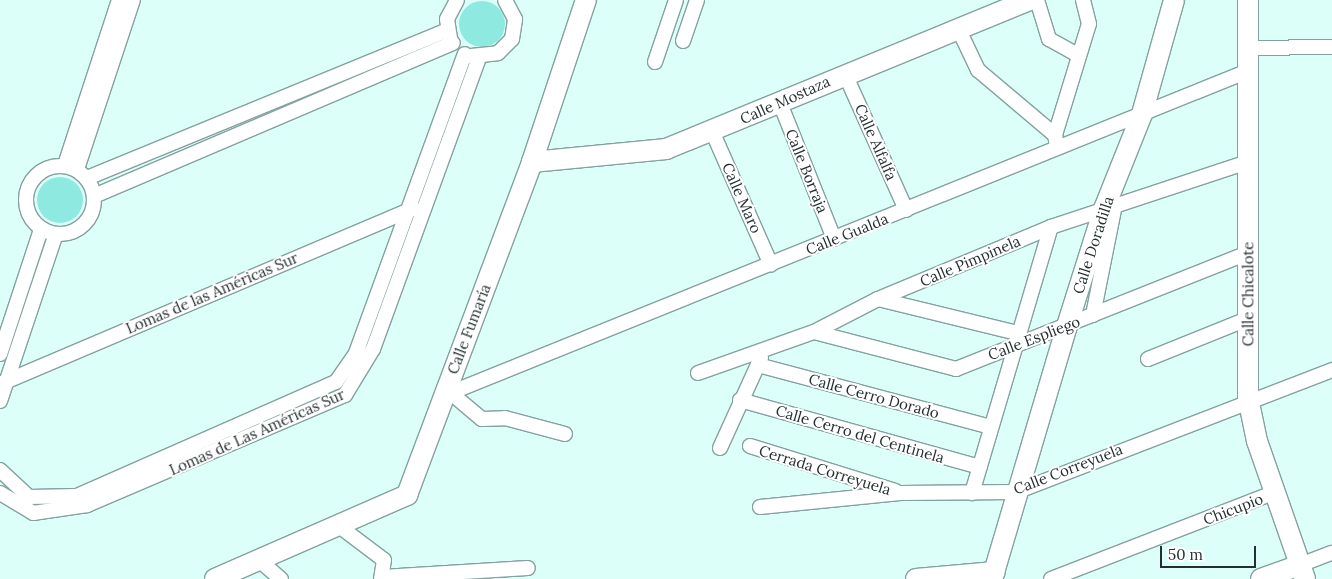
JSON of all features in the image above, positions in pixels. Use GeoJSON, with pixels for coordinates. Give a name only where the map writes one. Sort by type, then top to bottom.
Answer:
{"type":"FeatureCollection","features":[{"type":"Feature","properties":{"kind":"street"},"geometry":{"type":"LineString","coordinates":[[457,0],[450,9],[450,36],[465,54],[479,58],[498,53],[512,38],[515,19],[505,0]]}},
{"type":"Feature","properties":{"kind":"street","name":"Calle Fumaría"},"geometry":{"type":"LineString","coordinates":[[339,526],[407,495],[448,395],[532,162],[586,0]]}},
{"type":"Feature","properties":{"kind":"street"},"geometry":{"type":"LineString","coordinates":[[655,62],[676,0]]}},
{"type":"Feature","properties":{"kind":"street"},"geometry":{"type":"LineString","coordinates":[[683,41],[697,0]]}},
{"type":"Feature","properties":{"kind":"street","name":"Calle Mostaza"},"geometry":{"type":"LineString","coordinates":[[532,162],[643,154],[712,131],[845,74],[1030,0]]}},
{"type":"Feature","properties":{"kind":"street"},"geometry":{"type":"LineString","coordinates":[[1037,0],[1049,39],[1078,54]]}},
{"type":"Feature","properties":{"kind":"street"},"geometry":{"type":"LineString","coordinates":[[958,28],[978,70],[1056,141],[1078,54],[1090,24],[1083,0]]}},
{"type":"Feature","properties":{"kind":"street","name":"Calle Doradilla"},"geometry":{"type":"LineString","coordinates":[[993,576],[1016,492],[1067,326],[1142,114],[1174,0]]}},
{"type":"Feature","properties":{"kind":"street","name":"Calle Chicalote"},"geometry":{"type":"LineString","coordinates":[[1248,0],[1248,398],[1257,441],[1303,572]]}},
{"type":"Feature","properties":{"kind":"street"},"geometry":{"type":"LineString","coordinates":[[76,171],[125,3]]}},
{"type":"Feature","properties":{"kind":"street"},"geometry":{"type":"LineString","coordinates":[[76,171],[94,196],[93,208],[84,224],[68,233],[56,234],[41,229],[26,207],[28,188],[40,172],[76,171],[266,106],[450,36]]}},
{"type":"Feature","properties":{"kind":"street"},"geometry":{"type":"LineString","coordinates":[[94,196],[272,123],[450,36]]}},
{"type":"Feature","properties":{"kind":"street"},"geometry":{"type":"LineString","coordinates":[[1249,48],[1332,47]]}},
{"type":"Feature","properties":{"kind":"street","name":"Lomas de Las Américas Sur"},"geometry":{"type":"LineString","coordinates":[[0,470],[29,497],[77,496],[336,382],[346,372],[465,54]]}},
{"type":"Feature","properties":{"kind":"street","name":"Lomas de Las Américas Sur"},"geometry":{"type":"LineString","coordinates":[[0,493],[33,513],[57,513],[113,496],[345,395],[355,386],[373,349],[479,58]]}},
{"type":"Feature","properties":{"kind":"street","name":"Calle Gualda"},"geometry":{"type":"LineString","coordinates":[[448,395],[906,210],[1056,141],[1142,114],[1248,71]]}},
{"type":"Feature","properties":{"kind":"street","name":"Calle Alfalfa"},"geometry":{"type":"LineString","coordinates":[[845,74],[906,210]]}},
{"type":"Feature","properties":{"kind":"street","name":"Calle Borraja"},"geometry":{"type":"LineString","coordinates":[[780,103],[834,239]]}},
{"type":"Feature","properties":{"kind":"street"},"geometry":{"type":"LineString","coordinates":[[266,106],[272,123]]}},
{"type":"Feature","properties":{"kind":"street","name":"Calle Maro"},"geometry":{"type":"LineString","coordinates":[[712,131],[771,265]]}},
{"type":"Feature","properties":{"kind":"street","name":"Calle Pimpinela"},"geometry":{"type":"LineString","coordinates":[[698,373],[814,332],[878,299],[1050,227],[1248,162]]}},
{"type":"Feature","properties":{"kind":"street","name":"Lomas de las Américas Sur"},"geometry":{"type":"LineString","coordinates":[[4,382],[425,205]]}},
{"type":"Feature","properties":{"kind":"street"},"geometry":{"type":"LineString","coordinates":[[1093,315],[1110,207]]}},
{"type":"Feature","properties":{"kind":"street"},"geometry":{"type":"LineString","coordinates":[[972,493],[1050,227]]}},
{"type":"Feature","properties":{"kind":"street"},"geometry":{"type":"LineString","coordinates":[[0,354],[41,229]]}},
{"type":"Feature","properties":{"kind":"street"},"geometry":{"type":"LineString","coordinates":[[0,401],[4,382],[56,234]]}},
{"type":"Feature","properties":{"kind":"street","name":"Calle Espliego"},"geometry":{"type":"LineString","coordinates":[[814,332],[956,369],[1016,340],[1067,326],[1248,253]]}},
{"type":"Feature","properties":{"kind":"street"},"geometry":{"type":"LineString","coordinates":[[878,299],[1016,340]]}},
{"type":"Feature","properties":{"kind":"street"},"geometry":{"type":"LineString","coordinates":[[1148,359],[1247,319]]}},
{"type":"Feature","properties":{"kind":"street"},"geometry":{"type":"LineString","coordinates":[[720,448],[740,400],[767,348]]}},
{"type":"Feature","properties":{"kind":"street","name":"Calle Cerro Dorado"},"geometry":{"type":"LineString","coordinates":[[758,365],[991,427]]}},
{"type":"Feature","properties":{"kind":"street","name":"Calle Correyuela"},"geometry":{"type":"LineString","coordinates":[[760,508],[900,493],[1016,492],[1248,398],[1332,370]]}},
{"type":"Feature","properties":{"kind":"street"},"geometry":{"type":"LineString","coordinates":[[448,395],[482,419],[504,418],[565,434]]}},
{"type":"Feature","properties":{"kind":"street","name":"Calle Cerro del Centinela"},"geometry":{"type":"LineString","coordinates":[[740,400],[980,467]]}},
{"type":"Feature","properties":{"kind":"street"},"geometry":{"type":"LineString","coordinates":[[201,440],[208,454]]}},
{"type":"Feature","properties":{"kind":"street","name":"Cerrada Correyuela"},"geometry":{"type":"LineString","coordinates":[[750,446],[900,493]]}},
{"type":"Feature","properties":{"kind":"street","name":"Chicupio"},"geometry":{"type":"LineString","coordinates":[[1051,579],[1275,492]]}},
{"type":"Feature","properties":{"kind":"street"},"geometry":{"type":"LineString","coordinates":[[215,579],[339,526],[384,560],[382,578],[528,568]]}},
{"type":"Feature","properties":{"kind":"street"},"geometry":{"type":"LineString","coordinates":[[1261,579],[1303,572],[1332,553]]}},
{"type":"Feature","properties":{"kind":"street"},"geometry":{"type":"LineString","coordinates":[[259,560],[281,579]]}},
{"type":"Feature","properties":{"kind":"street"},"geometry":{"type":"LineString","coordinates":[[917,579],[993,576]]}},
{"type":"Feature","properties":{"kind":"shaded area"},"geometry":{"type":"Polygon","coordinates":[[[482,1],[495,5],[501,11],[505,24],[501,37],[495,43],[482,47],[469,43],[463,37],[459,24],[463,11],[469,5],[482,1]]]}},
{"type":"Feature","properties":{"kind":"shaded area"},"geometry":{"type":"Polygon","coordinates":[[[60,177],[73,181],[79,187],[83,200],[79,213],[73,219],[60,223],[47,219],[41,213],[37,200],[41,187],[47,181],[60,177]]]}}]}
